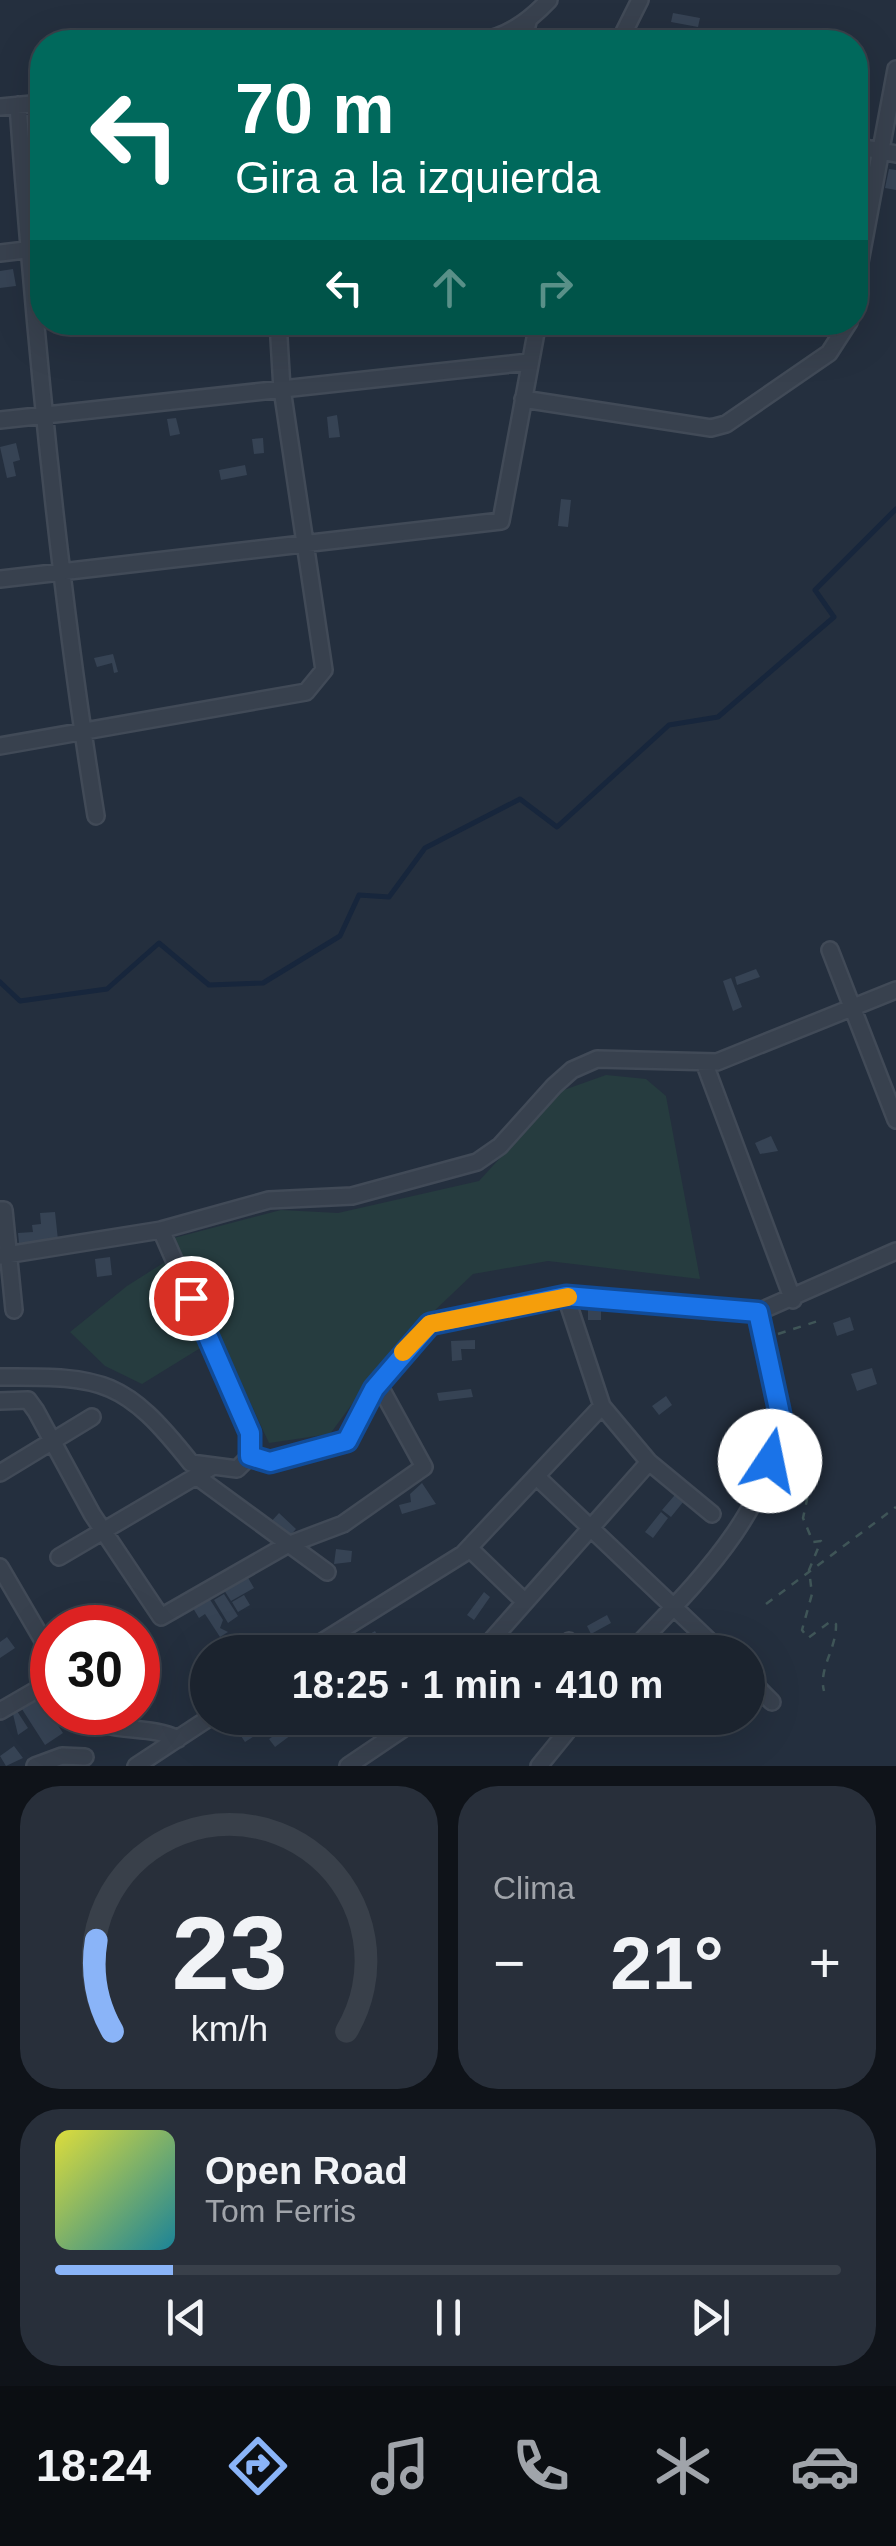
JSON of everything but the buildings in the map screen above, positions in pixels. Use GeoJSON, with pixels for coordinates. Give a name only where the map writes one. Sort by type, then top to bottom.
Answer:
{"type":"FeatureCollection","features":[{"type":"Feature","properties":{"kind":"street"},"geometry":{"type":"LineString","coordinates":[[513,30],[528,22],[548,0]]}},
{"type":"Feature","properties":{"kind":"street"},"geometry":{"type":"LineString","coordinates":[[625,30],[640,0]]}},
{"type":"Feature","properties":{"kind":"street"},"geometry":{"type":"LineString","coordinates":[[526,30],[528,22]]}},
{"type":"Feature","properties":{"kind":"street"},"geometry":{"type":"LineString","coordinates":[[868,210],[896,69]]}},
{"type":"Feature","properties":{"kind":"street"},"geometry":{"type":"LineString","coordinates":[[0,106],[30,104]]}},
{"type":"Feature","properties":{"kind":"street"},"geometry":{"type":"LineString","coordinates":[[18,105],[30,201]]}},
{"type":"Feature","properties":{"kind":"street"},"geometry":{"type":"LineString","coordinates":[[868,148],[896,154]]}},
{"type":"Feature","properties":{"kind":"street"},"geometry":{"type":"LineString","coordinates":[[0,253],[30,250]]}},
{"type":"Feature","properties":{"kind":"street"},"geometry":{"type":"LineString","coordinates":[[42,335],[82,732],[96,816]]}},
{"type":"Feature","properties":{"kind":"street"},"geometry":{"type":"LineString","coordinates":[[0,746],[306,692],[324,670],[282,389],[279,335]]}},
{"type":"Feature","properties":{"kind":"street"},"geometry":{"type":"LineString","coordinates":[[0,579],[502,521],[535,335]]}},
{"type":"Feature","properties":{"kind":"street"},"geometry":{"type":"LineString","coordinates":[[523,399],[711,428],[726,424],[829,353],[841,335]]}},
{"type":"Feature","properties":{"kind":"street"},"geometry":{"type":"LineString","coordinates":[[0,420],[529,362]]}},
{"type":"Feature","properties":{"kind":"street"},"geometry":{"type":"LineString","coordinates":[[830,950],[896,1120]]}},
{"type":"Feature","properties":{"kind":"street"},"geometry":{"type":"LineString","coordinates":[[5,1255],[161,1230],[270,1200],[352,1196],[477,1162],[500,1146],[572,1070],[597,1059],[716,1062],[896,990]]}},
{"type":"Feature","properties":{"kind":"street"},"geometry":{"type":"LineString","coordinates":[[704,1062],[794,1300]]}},
{"type":"Feature","properties":{"kind":"street"},"geometry":{"type":"LineString","coordinates":[[0,1210],[4,1210],[5,1255],[14,1310]]}},
{"type":"Feature","properties":{"kind":"street"},"geometry":{"type":"LineString","coordinates":[[60,1557],[203,1472],[237,1469],[250,1456],[250,1433],[161,1230]]}},
{"type":"Feature","properties":{"kind":"street"},"geometry":{"type":"LineString","coordinates":[[250,1456],[270,1462],[347,1441],[378,1384],[430,1324],[566,1296],[758,1312],[794,1300],[896,1251]]}},
{"type":"Feature","properties":{"kind":"street"},"geometry":{"type":"LineString","coordinates":[[566,1296],[602,1406],[650,1462],[712,1514]]}},
{"type":"Feature","properties":{"kind":"street"},"geometry":{"type":"LineString","coordinates":[[647,1635],[745,1516],[765,1484],[780,1414],[758,1312]]}},
{"type":"Feature","properties":{"kind":"street"},"geometry":{"type":"LineString","coordinates":[[0,1377],[38,1374],[122,1391],[152,1414],[190,1463],[285,1546],[328,1572]]}},
{"type":"Feature","properties":{"kind":"street"},"geometry":{"type":"LineString","coordinates":[[0,1402],[28,1400],[104,1531],[161,1617],[285,1546],[343,1524],[424,1467],[378,1384]]}},
{"type":"Feature","properties":{"kind":"street"},"geometry":{"type":"LineString","coordinates":[[333,1635],[469,1548],[602,1406]]}},
{"type":"Feature","properties":{"kind":"street"},"geometry":{"type":"LineString","coordinates":[[0,1474],[92,1417]]}},
{"type":"Feature","properties":{"kind":"street"},"geometry":{"type":"LineString","coordinates":[[495,1635],[650,1462]]}},
{"type":"Feature","properties":{"kind":"street"},"geometry":{"type":"LineString","coordinates":[[536,1478],[704,1635]]}},
{"type":"Feature","properties":{"kind":"street"},"geometry":{"type":"LineString","coordinates":[[469,1548],[525,1602]]}},
{"type":"Feature","properties":{"kind":"street"},"geometry":{"type":"LineString","coordinates":[[0,1567],[30,1618]]}},
{"type":"Feature","properties":{"kind":"street"},"geometry":{"type":"LineString","coordinates":[[0,1712],[30,1694]]}},
{"type":"Feature","properties":{"kind":"street"},"geometry":{"type":"LineString","coordinates":[[765,1695],[772,1702]]}},
{"type":"Feature","properties":{"kind":"street"},"geometry":{"type":"LineString","coordinates":[[160,1730],[178,1739]]}},
{"type":"Feature","properties":{"kind":"street"},"geometry":{"type":"LineString","coordinates":[[136,1766],[190,1731]]}},
{"type":"Feature","properties":{"kind":"street"},"geometry":{"type":"LineString","coordinates":[[348,1766],[394,1735]]}},
{"type":"Feature","properties":{"kind":"street"},"geometry":{"type":"LineString","coordinates":[[539,1766],[564,1735]]}},
{"type":"Feature","properties":{"kind":"street"},"geometry":{"type":"LineString","coordinates":[[35,1766],[62,1756],[84,1756]]}},
{"type":"Feature","properties":{"kind":"path"},"geometry":{"type":"LineString","coordinates":[[762,1340],[821,1320]]}},
{"type":"Feature","properties":{"kind":"path"},"geometry":{"type":"LineString","coordinates":[[774,1439],[798,1474],[796,1490],[808,1495],[803,1518],[808,1532],[813,1542],[822,1541],[809,1570],[812,1594],[802,1630],[808,1638],[831,1621],[836,1624],[832,1656],[822,1680],[824,1691]]}},
{"type":"Feature","properties":{"kind":"path"},"geometry":{"type":"LineString","coordinates":[[766,1604],[896,1507]]}},
{"type":"Feature","properties":{"kind":"green space"},"geometry":{"type":"Polygon","coordinates":[[[606,1075],[646,1079],[666,1096],[700,1279],[548,1261],[473,1274],[388,1355],[330,1434],[269,1443],[174,1238],[281,1210],[338,1213],[479,1181],[561,1091],[606,1075]]]}},
{"type":"Feature","properties":{"kind":"green space"},"geometry":{"type":"Polygon","coordinates":[[[168,1260],[202,1347],[142,1384],[105,1366],[70,1332],[127,1286],[168,1260]]]}},
{"type":"Feature","properties":{"kind":"waterway"},"geometry":{"type":"LineString","coordinates":[[0,982],[20,1001],[107,989],[159,943],[209,985],[263,983],[340,936],[359,895],[389,897],[425,848],[520,799],[557,827],[669,725],[718,717],[834,617],[815,590],[896,509]]}},
{"type":"Feature","properties":{"kind":"slow traffic"},"geometry":{"type":"LineString","coordinates":[[403,1352],[430,1324],[568,1297]]}},
{"type":"Feature","properties":{"kind":"route"},"geometry":{"type":"LineString","coordinates":[[191,1298],[250,1433],[250,1456],[270,1462],[347,1441],[374,1389],[430,1324],[566,1296],[758,1312],[780,1414],[770,1461]]}}]}
